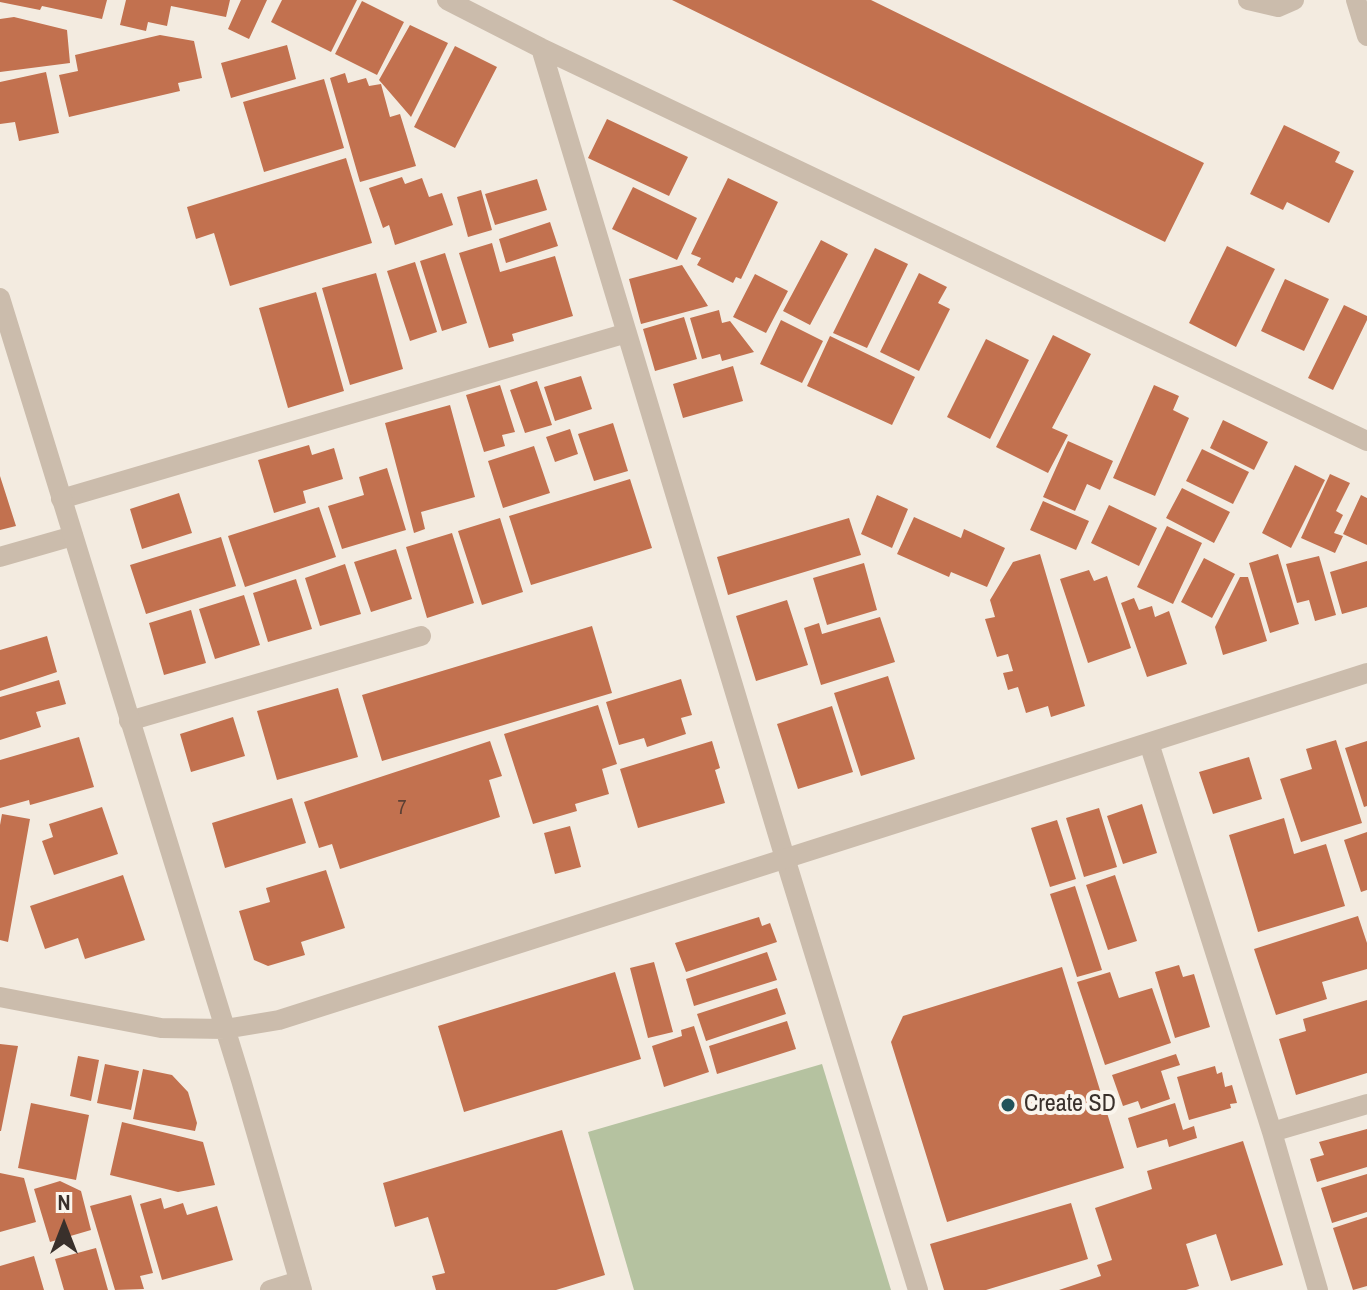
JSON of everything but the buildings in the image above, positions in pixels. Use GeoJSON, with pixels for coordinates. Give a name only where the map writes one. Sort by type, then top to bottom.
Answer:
{"type":"FeatureCollection","features":[{"type":"Feature","properties":{"kind":"street"},"geometry":{"type":"LineString","coordinates":[[447,0],[541,48],[1367,441]]}},
{"type":"Feature","properties":{"kind":"street"},"geometry":{"type":"LineString","coordinates":[[1248,0],[1278,7],[1294,0]]}},
{"type":"Feature","properties":{"kind":"street"},"geometry":{"type":"LineString","coordinates":[[1356,0],[1367,36]]}},
{"type":"Feature","properties":{"kind":"street"},"geometry":{"type":"LineString","coordinates":[[541,48],[918,1290]]}},
{"type":"Feature","properties":{"kind":"street"},"geometry":{"type":"LineString","coordinates":[[0,298],[225,1029],[300,1286],[270,1290]]}},
{"type":"Feature","properties":{"kind":"street"},"geometry":{"type":"LineString","coordinates":[[61,499],[627,333]]}},
{"type":"Feature","properties":{"kind":"street"},"geometry":{"type":"LineString","coordinates":[[0,557],[73,536]]}},
{"type":"Feature","properties":{"kind":"street"},"geometry":{"type":"LineString","coordinates":[[129,721],[421,636]]}},
{"type":"Feature","properties":{"kind":"street"},"geometry":{"type":"LineString","coordinates":[[0,997],[161,1028],[225,1029],[279,1020],[1367,673]]}},
{"type":"Feature","properties":{"kind":"street"},"geometry":{"type":"LineString","coordinates":[[1149,743],[1272,1132],[1318,1290]]}},
{"type":"Feature","properties":{"kind":"street"},"geometry":{"type":"LineString","coordinates":[[1272,1132],[1367,1104]]}},
{"type":"Feature","properties":{"kind":"green space"},"geometry":{"type":"Polygon","coordinates":[[[822,1064],[891,1290],[634,1290],[588,1132],[822,1064]]]}},
{"type":"Feature","properties":{"kind":"place","name":"Create SD"},"geometry":{"type":"Point","coordinates":[1008,1105]}}]}
